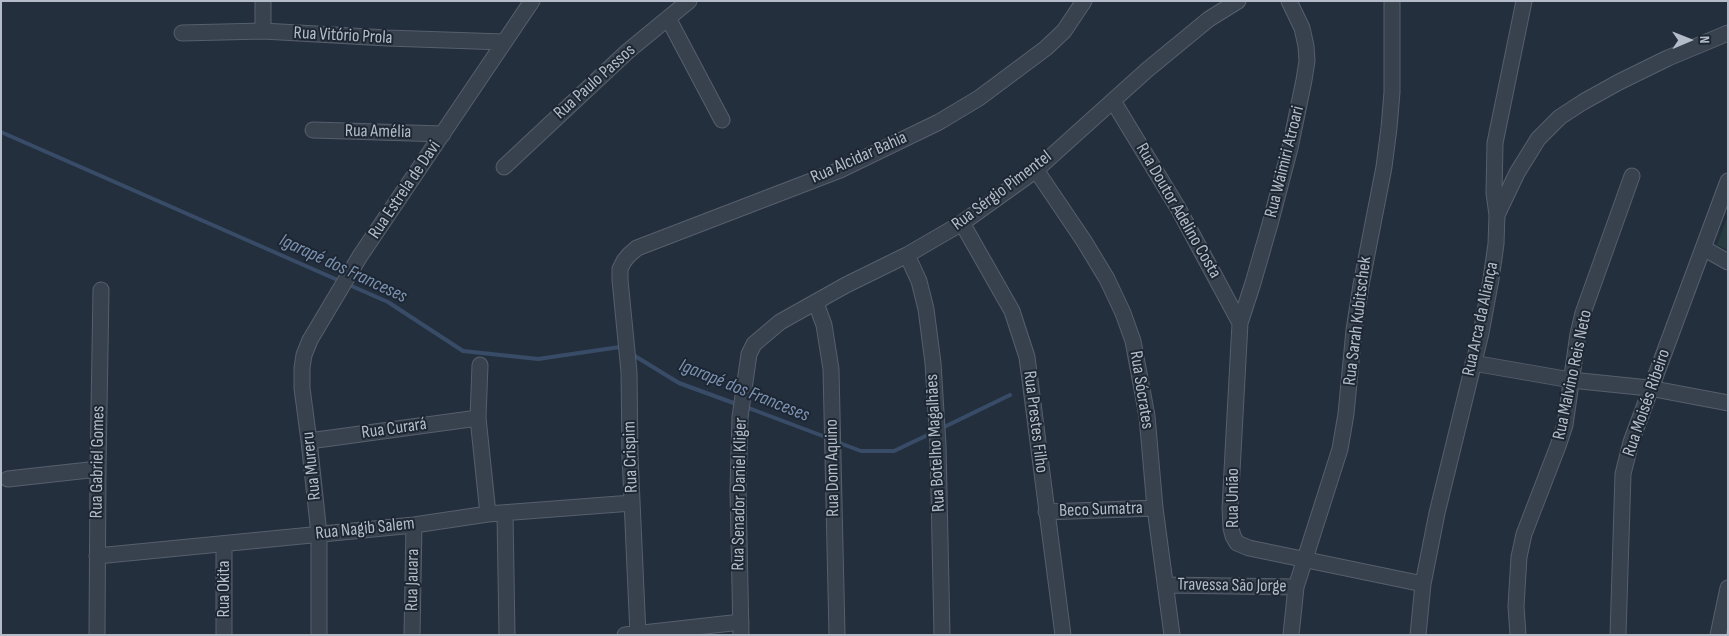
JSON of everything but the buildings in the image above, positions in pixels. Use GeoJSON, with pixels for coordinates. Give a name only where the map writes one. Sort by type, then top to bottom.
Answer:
{"type":"FeatureCollection","features":[{"type":"Feature","properties":{"kind":"street"},"geometry":{"type":"LineString","coordinates":[[263,1],[263,31]]}},
{"type":"Feature","properties":{"kind":"street","name":"Rua Estrela de Davi"},"geometry":{"type":"LineString","coordinates":[[302,388],[304,355],[310,340],[342,285],[532,1]]}},
{"type":"Feature","properties":{"kind":"street","name":"Rua Paulo Passos"},"geometry":{"type":"LineString","coordinates":[[504,168],[628,51],[689,1]]}},
{"type":"Feature","properties":{"kind":"street","name":"Rua Alcidar Bahia"},"geometry":{"type":"LineString","coordinates":[[620,280],[620,269],[624,261],[637,248],[840,170],[930,126],[979,98],[1046,48],[1064,31],[1084,1]]}},
{"type":"Feature","properties":{"kind":"street","name":"Rua Sérgio Pimentel"},"geometry":{"type":"LineString","coordinates":[[749,354],[754,344],[780,322],[846,285],[907,255],[962,223],[1036,170],[1147,70],[1209,19],[1238,1]]}},
{"type":"Feature","properties":{"kind":"street","name":"Rua Waimiri Atroari"},"geometry":{"type":"LineString","coordinates":[[1240,323],[1253,283],[1290,148],[1304,80],[1307,60],[1306,46],[1302,28],[1290,1]]}},
{"type":"Feature","properties":{"kind":"street","name":"Rua Sarah Kubitschek"},"geometry":{"type":"LineString","coordinates":[[1291,635],[1296,586],[1340,449],[1346,414],[1359,294],[1389,128],[1392,92],[1392,1]]}},
{"type":"Feature","properties":{"kind":"street","name":"Rua Arca da Aliança"},"geometry":{"type":"LineString","coordinates":[[1418,635],[1422,584],[1437,513],[1481,333],[1491,279],[1496,244],[1497,215],[1494,192],[1495,143],[1524,1]]}},
{"type":"Feature","properties":{"kind":"street"},"geometry":{"type":"LineString","coordinates":[[668,18],[722,120]]}},
{"type":"Feature","properties":{"kind":"street","name":"Rua Vitório Prola"},"geometry":{"type":"LineString","coordinates":[[182,33],[263,31],[504,42]]}},
{"type":"Feature","properties":{"kind":"street"},"geometry":{"type":"LineString","coordinates":[[1497,215],[1517,173],[1538,139],[1560,117],[1619,82],[1668,58],[1728,34]]}},
{"type":"Feature","properties":{"kind":"street","name":"Rua Doutor Adelino Costa"},"geometry":{"type":"LineString","coordinates":[[1113,101],[1178,208],[1240,323]]}},
{"type":"Feature","properties":{"kind":"street","name":"Rua Amélia"},"geometry":{"type":"LineString","coordinates":[[313,130],[444,134]]}},
{"type":"Feature","properties":{"kind":"street","name":"Rua Sócrates"},"geometry":{"type":"LineString","coordinates":[[1036,170],[1107,279],[1133,340],[1147,416],[1155,508],[1167,585],[1172,635]]}},
{"type":"Feature","properties":{"kind":"street","name":"Rua Malvino Reis Neto"},"geometry":{"type":"LineString","coordinates":[[1518,635],[1516,606],[1519,557],[1524,534],[1565,425],[1578,334],[1583,313],[1632,176]]}},
{"type":"Feature","properties":{"kind":"street","name":"Rua Moisés Ribeiro"},"geometry":{"type":"LineString","coordinates":[[1618,635],[1623,474],[1631,442],[1649,388],[1728,181]]}},
{"type":"Feature","properties":{"kind":"street","name":"Rua Prestes Filho"},"geometry":{"type":"LineString","coordinates":[[962,223],[1012,311],[1027,357],[1046,512],[1064,635]]}},
{"type":"Feature","properties":{"kind":"street"},"geometry":{"type":"LineString","coordinates":[[1703,248],[1728,262]]}},
{"type":"Feature","properties":{"kind":"street","name":"Rua Botelho Magalhães"},"geometry":{"type":"LineString","coordinates":[[907,255],[919,281],[926,309],[933,363],[938,445],[942,635]]}},
{"type":"Feature","properties":{"kind":"street","name":"Rua Crispim"},"geometry":{"type":"LineString","coordinates":[[620,280],[629,372],[634,634]]}},
{"type":"Feature","properties":{"kind":"street","name":"Rua Gabriel Gomes"},"geometry":{"type":"LineString","coordinates":[[98,635],[97,556],[101,290]]}},
{"type":"Feature","properties":{"kind":"street","name":"Rua Dom Aquino"},"geometry":{"type":"LineString","coordinates":[[816,303],[824,325],[831,369],[836,635]]}},
{"type":"Feature","properties":{"kind":"street","name":"Rua União"},"geometry":{"type":"LineString","coordinates":[[1240,323],[1230,508],[1233,536],[1237,543],[1249,548],[1422,584]]}},
{"type":"Feature","properties":{"kind":"street","name":"Rua Senador Daniel Kliger"},"geometry":{"type":"LineString","coordinates":[[741,629],[738,490],[740,417],[749,354]]}},
{"type":"Feature","properties":{"kind":"street"},"geometry":{"type":"LineString","coordinates":[[1473,363],[1571,380],[1649,388],[1728,403]]}},
{"type":"Feature","properties":{"kind":"street"},"geometry":{"type":"LineString","coordinates":[[480,365],[478,418],[488,514]]}},
{"type":"Feature","properties":{"kind":"street","name":"Rua Mureru"},"geometry":{"type":"LineString","coordinates":[[302,388],[319,534],[319,635]]}},
{"type":"Feature","properties":{"kind":"street","name":"Rua Curará"},"geometry":{"type":"LineString","coordinates":[[309,441],[478,418]]}},
{"type":"Feature","properties":{"kind":"street"},"geometry":{"type":"LineString","coordinates":[[8,479],[98,469]]}},
{"type":"Feature","properties":{"kind":"street","name":"Rua Nagib Salem"},"geometry":{"type":"LineString","coordinates":[[97,556],[414,525],[488,514],[632,504]]}},
{"type":"Feature","properties":{"kind":"street","name":"Beco Sumatra"},"geometry":{"type":"LineString","coordinates":[[1046,512],[1155,508]]}},
{"type":"Feature","properties":{"kind":"street"},"geometry":{"type":"LineString","coordinates":[[505,514],[507,635]]}},
{"type":"Feature","properties":{"kind":"street","name":"Rua Jauara"},"geometry":{"type":"LineString","coordinates":[[412,635],[414,525]]}},
{"type":"Feature","properties":{"kind":"street","name":"Rua Okita"},"geometry":{"type":"LineString","coordinates":[[224,544],[224,635]]}},
{"type":"Feature","properties":{"kind":"street","name":"Travessa São Jorge"},"geometry":{"type":"LineString","coordinates":[[1167,585],[1296,586]]}},
{"type":"Feature","properties":{"kind":"street"},"geometry":{"type":"LineString","coordinates":[[1718,635],[1728,588]]}},
{"type":"Feature","properties":{"kind":"street"},"geometry":{"type":"LineString","coordinates":[[634,634],[741,629]]}},
{"type":"Feature","properties":{"kind":"green space"},"geometry":{"type":"Polygon","coordinates":[[[1728,215],[1728,250],[1717,245],[1728,215]]]}},
{"type":"Feature","properties":{"kind":"waterway","name":"Igarapé dos Franceses"},"geometry":{"type":"LineString","coordinates":[[1,132],[340,281]]}},
{"type":"Feature","properties":{"kind":"waterway","name":"Igarapé dos Franceses"},"geometry":{"type":"LineString","coordinates":[[347,284],[388,302],[463,351],[538,359],[620,347],[622,349]]}},
{"type":"Feature","properties":{"kind":"waterway","name":"Igarapé dos Franceses"},"geometry":{"type":"LineString","coordinates":[[630,353],[679,383],[739,405]]}},
{"type":"Feature","properties":{"kind":"waterway","name":"Igarapé dos Franceses"},"geometry":{"type":"LineString","coordinates":[[940,429],[1010,395]]}},
{"type":"Feature","properties":{"kind":"waterway","name":"Igarapé dos Franceses"},"geometry":{"type":"LineString","coordinates":[[746,407],[828,438]]}},
{"type":"Feature","properties":{"kind":"waterway","name":"Igarapé dos Franceses"},"geometry":{"type":"LineString","coordinates":[[837,442],[861,451],[894,451],[934,432]]}}]}
